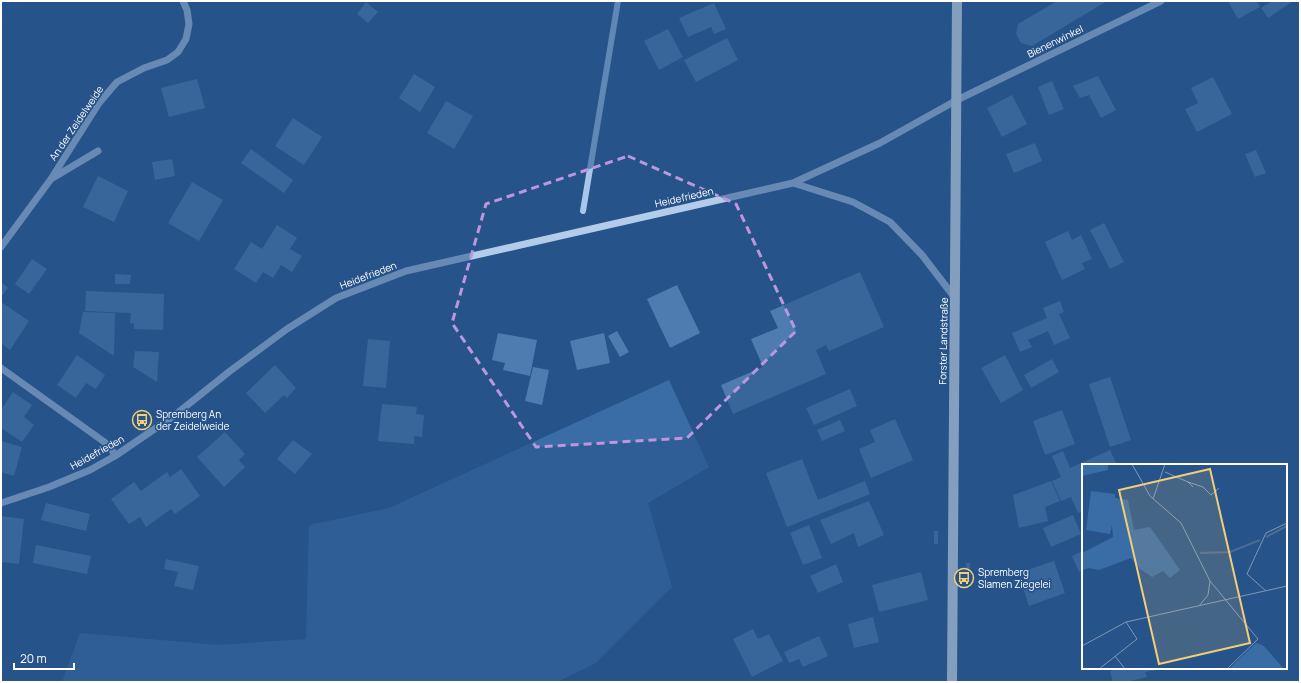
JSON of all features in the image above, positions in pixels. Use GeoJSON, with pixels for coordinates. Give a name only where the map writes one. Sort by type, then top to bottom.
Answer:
{"type":"FeatureCollection","features":[{"type":"Feature","properties":{"kind":"main road","name":"Forster Landstraße"},"geometry":{"type":"LineString","coordinates":[[952,682],[957,1]]}},
{"type":"Feature","properties":{"kind":"street","name":"An der Zeidelweide"},"geometry":{"type":"LineString","coordinates":[[1,247],[51,179],[99,103],[117,82],[144,68],[167,60],[178,52],[186,39],[189,24],[187,10],[183,1]]}},
{"type":"Feature","properties":{"kind":"street","name":"Bienenwinkel"},"geometry":{"type":"LineString","coordinates":[[957,100],[1161,1]]}},
{"type":"Feature","properties":{"kind":"street","name":"Heidefrieden"},"geometry":{"type":"LineString","coordinates":[[1,502],[49,487],[90,470],[115,456],[175,415],[230,371],[287,329],[336,298],[406,271],[793,183],[880,143],[957,100]]}},
{"type":"Feature","properties":{"kind":"street","name":"An der Zeidelweide"},"geometry":{"type":"LineString","coordinates":[[51,179],[98,151]]}},
{"type":"Feature","properties":{"kind":"street"},"geometry":{"type":"LineString","coordinates":[[793,183],[853,202],[890,222],[922,255],[956,300]]}},
{"type":"Feature","properties":{"kind":"street"},"geometry":{"type":"LineString","coordinates":[[1,368],[103,441],[111,448],[115,456]]}},
{"type":"Feature","properties":{"kind":"highlighted area"},"geometry":{"type":"Polygon","coordinates":[[[628,156],[736,204],[796,331],[687,438],[536,447],[452,323],[486,204],[628,156]]]}},
{"type":"Feature","properties":{"kind":"shaded area"},"geometry":{"type":"Polygon","coordinates":[[[669,380],[709,467],[648,503],[672,587],[596,663],[557,682],[62,682],[80,633],[218,645],[306,639],[309,525],[389,508],[669,380]]]}},
{"type":"Feature","properties":{"kind":"building"},"geometry":{"type":"Polygon","coordinates":[[[1057,1],[1107,1],[1032,46],[1021,43],[1016,34],[1018,24],[1057,1]]]}},
{"type":"Feature","properties":{"kind":"building"},"geometry":{"type":"Polygon","coordinates":[[[1228,1],[1257,1],[1260,7],[1238,19],[1228,1]]]}},
{"type":"Feature","properties":{"kind":"building"},"geometry":{"type":"Polygon","coordinates":[[[1272,1],[1293,1],[1268,18],[1261,8],[1272,1]]]}},
{"type":"Feature","properties":{"kind":"building"},"geometry":{"type":"Polygon","coordinates":[[[366,2],[378,12],[368,23],[357,14],[366,2]]]}},
{"type":"Feature","properties":{"kind":"building"},"geometry":{"type":"Polygon","coordinates":[[[714,3],[726,29],[714,34],[711,27],[688,37],[679,18],[714,3]]]}},
{"type":"Feature","properties":{"kind":"building"},"geometry":{"type":"Polygon","coordinates":[[[668,29],[683,57],[659,70],[644,41],[668,29]]]}},
{"type":"Feature","properties":{"kind":"building"},"geometry":{"type":"Polygon","coordinates":[[[727,38],[738,60],[696,82],[684,60],[727,38]]]}},
{"type":"Feature","properties":{"kind":"building"},"geometry":{"type":"Polygon","coordinates":[[[414,74],[435,87],[420,112],[399,98],[414,74]]]}},
{"type":"Feature","properties":{"kind":"building"},"geometry":{"type":"Polygon","coordinates":[[[1098,76],[1116,110],[1101,118],[1089,95],[1080,98],[1073,86],[1098,76]]]}},
{"type":"Feature","properties":{"kind":"building"},"geometry":{"type":"Polygon","coordinates":[[[1213,77],[1232,114],[1197,132],[1185,109],[1198,103],[1191,88],[1213,77]]]}},
{"type":"Feature","properties":{"kind":"building"},"geometry":{"type":"Polygon","coordinates":[[[197,79],[205,108],[169,117],[161,88],[197,79]]]}},
{"type":"Feature","properties":{"kind":"building"},"geometry":{"type":"Polygon","coordinates":[[[1052,81],[1064,109],[1049,115],[1038,87],[1052,81]]]}},
{"type":"Feature","properties":{"kind":"building"},"geometry":{"type":"Polygon","coordinates":[[[1012,95],[1027,124],[1002,137],[987,108],[1012,95]]]}},
{"type":"Feature","properties":{"kind":"building"},"geometry":{"type":"Polygon","coordinates":[[[446,101],[473,116],[454,149],[427,133],[446,101]]]}},
{"type":"Feature","properties":{"kind":"building"},"geometry":{"type":"Polygon","coordinates":[[[293,118],[322,137],[304,165],[275,146],[293,118]]]}},
{"type":"Feature","properties":{"kind":"building"},"geometry":{"type":"Polygon","coordinates":[[[1035,143],[1042,161],[1014,173],[1006,154],[1035,143]]]}},
{"type":"Feature","properties":{"kind":"building"},"geometry":{"type":"Polygon","coordinates":[[[251,149],[293,180],[284,193],[241,163],[251,149]]]}},
{"type":"Feature","properties":{"kind":"building"},"geometry":{"type":"Polygon","coordinates":[[[1256,150],[1266,173],[1255,177],[1245,154],[1256,150]]]}},
{"type":"Feature","properties":{"kind":"building"},"geometry":{"type":"Polygon","coordinates":[[[172,159],[175,176],[155,180],[152,162],[172,159]]]}},
{"type":"Feature","properties":{"kind":"building"},"geometry":{"type":"Polygon","coordinates":[[[98,176],[128,191],[114,222],[83,207],[98,176]]]}},
{"type":"Feature","properties":{"kind":"building"},"geometry":{"type":"Polygon","coordinates":[[[192,182],[223,200],[199,241],[168,223],[192,182]]]}},
{"type":"Feature","properties":{"kind":"building"},"geometry":{"type":"Polygon","coordinates":[[[1104,223],[1124,262],[1110,269],[1090,230],[1104,223]]]}},
{"type":"Feature","properties":{"kind":"building"},"geometry":{"type":"Polygon","coordinates":[[[277,225],[297,238],[290,249],[302,256],[292,272],[281,265],[273,278],[263,272],[256,283],[234,269],[251,242],[262,249],[277,225]]]}},
{"type":"Feature","properties":{"kind":"building"},"geometry":{"type":"Polygon","coordinates":[[[1068,231],[1072,240],[1081,235],[1092,259],[1082,263],[1085,269],[1062,280],[1045,242],[1068,231]]]}},
{"type":"Feature","properties":{"kind":"building"},"geometry":{"type":"Polygon","coordinates":[[[32,259],[47,269],[29,294],[15,284],[32,259]]]}},
{"type":"Feature","properties":{"kind":"building"},"geometry":{"type":"Polygon","coordinates":[[[860,272],[884,327],[829,351],[826,345],[816,350],[826,374],[733,414],[721,385],[763,367],[751,339],[778,328],[770,311],[860,272]]]}},
{"type":"Feature","properties":{"kind":"building"},"geometry":{"type":"Polygon","coordinates":[[[115,274],[131,275],[130,284],[115,284],[115,274]]]}},
{"type":"Feature","properties":{"kind":"building"},"geometry":{"type":"Polygon","coordinates":[[[1,282],[8,288],[1,297],[1,282]]]}},
{"type":"Feature","properties":{"kind":"building"},"geometry":{"type":"Polygon","coordinates":[[[677,285],[700,333],[670,348],[647,299],[677,285]]]}},
{"type":"Feature","properties":{"kind":"building"},"geometry":{"type":"Polygon","coordinates":[[[86,291],[164,294],[163,330],[134,329],[134,324],[130,323],[131,313],[85,311],[86,291]]]}},
{"type":"Feature","properties":{"kind":"building"},"geometry":{"type":"Polygon","coordinates":[[[1060,301],[1064,312],[1059,314],[1070,338],[1054,345],[1048,331],[1028,340],[1032,347],[1020,352],[1012,333],[1047,318],[1043,308],[1060,301]]]}},
{"type":"Feature","properties":{"kind":"building"},"geometry":{"type":"Polygon","coordinates":[[[1,302],[29,321],[10,350],[1,343],[1,302]]]}},
{"type":"Feature","properties":{"kind":"building"},"geometry":{"type":"Polygon","coordinates":[[[83,312],[115,313],[114,356],[79,333],[83,312]]]}},
{"type":"Feature","properties":{"kind":"building"},"geometry":{"type":"Polygon","coordinates":[[[617,331],[629,352],[620,357],[608,336],[617,331]]]}},
{"type":"Feature","properties":{"kind":"building"},"geometry":{"type":"Polygon","coordinates":[[[498,333],[537,340],[530,376],[503,370],[505,363],[492,360],[498,333]]]}},
{"type":"Feature","properties":{"kind":"building"},"geometry":{"type":"Polygon","coordinates":[[[604,333],[610,363],[577,370],[570,341],[604,333]]]}},
{"type":"Feature","properties":{"kind":"building"},"geometry":{"type":"Polygon","coordinates":[[[368,339],[390,341],[386,388],[363,386],[368,339]]]}},
{"type":"Feature","properties":{"kind":"building"},"geometry":{"type":"Polygon","coordinates":[[[135,351],[159,352],[157,382],[133,367],[135,351]]]}},
{"type":"Feature","properties":{"kind":"building"},"geometry":{"type":"Polygon","coordinates":[[[77,355],[105,375],[96,389],[86,383],[76,398],[57,385],[77,355]]]}},
{"type":"Feature","properties":{"kind":"building"},"geometry":{"type":"Polygon","coordinates":[[[1005,355],[1023,390],[1001,403],[981,368],[1005,355]]]}},
{"type":"Feature","properties":{"kind":"building"},"geometry":{"type":"Polygon","coordinates":[[[1052,359],[1059,372],[1031,388],[1024,375],[1052,359]]]}},
{"type":"Feature","properties":{"kind":"building"},"geometry":{"type":"Polygon","coordinates":[[[275,365],[296,388],[287,398],[284,395],[265,413],[246,393],[275,365]]]}},
{"type":"Feature","properties":{"kind":"building"},"geometry":{"type":"Polygon","coordinates":[[[533,367],[549,370],[542,405],[525,401],[533,367]]]}},
{"type":"Feature","properties":{"kind":"building"},"geometry":{"type":"Polygon","coordinates":[[[1110,377],[1131,440],[1110,447],[1089,384],[1110,377]]]}},
{"type":"Feature","properties":{"kind":"building"},"geometry":{"type":"Polygon","coordinates":[[[850,389],[857,406],[814,425],[806,408],[850,389]]]}},
{"type":"Feature","properties":{"kind":"building"},"geometry":{"type":"Polygon","coordinates":[[[13,392],[32,405],[24,417],[34,425],[22,442],[1,428],[1,410],[13,392]]]}},
{"type":"Feature","properties":{"kind":"building"},"geometry":{"type":"Polygon","coordinates":[[[382,404],[417,407],[416,414],[424,415],[422,437],[414,436],[414,444],[378,441],[382,404]]]}},
{"type":"Feature","properties":{"kind":"building"},"geometry":{"type":"Polygon","coordinates":[[[1062,410],[1075,444],[1045,455],[1033,421],[1062,410]]]}},
{"type":"Feature","properties":{"kind":"building"},"geometry":{"type":"Polygon","coordinates":[[[895,419],[913,460],[871,478],[859,449],[875,442],[870,430],[895,419]]]}},
{"type":"Feature","properties":{"kind":"building"},"geometry":{"type":"Polygon","coordinates":[[[840,420],[845,431],[822,441],[817,430],[840,420]]]}},
{"type":"Feature","properties":{"kind":"building"},"geometry":{"type":"Polygon","coordinates":[[[225,432],[245,454],[239,460],[245,467],[224,487],[197,457],[225,432]]]}},
{"type":"Feature","properties":{"kind":"building"},"geometry":{"type":"Polygon","coordinates":[[[293,440],[312,454],[295,474],[277,459],[293,440]]]}},
{"type":"Feature","properties":{"kind":"building"},"geometry":{"type":"Polygon","coordinates":[[[1,441],[22,447],[14,476],[1,472],[1,441]]]}},
{"type":"Feature","properties":{"kind":"building"},"geometry":{"type":"Polygon","coordinates":[[[1110,450],[1117,464],[1082,464],[1082,511],[1078,513],[1071,497],[1061,501],[1052,481],[1061,477],[1052,456],[1063,451],[1070,468],[1110,450]]]}},
{"type":"Feature","properties":{"kind":"building"},"geometry":{"type":"Polygon","coordinates":[[[802,459],[818,500],[865,481],[870,494],[787,527],[766,473],[802,459]]]}},
{"type":"Feature","properties":{"kind":"building"},"geometry":{"type":"Polygon","coordinates":[[[181,469],[200,496],[175,514],[171,509],[146,527],[140,517],[129,524],[111,499],[134,482],[141,491],[167,472],[170,477],[181,469]]]}},
{"type":"Feature","properties":{"kind":"building"},"geometry":{"type":"Polygon","coordinates":[[[1051,481],[1060,501],[1045,507],[1048,521],[1019,528],[1013,495],[1051,481]]]}},
{"type":"Feature","properties":{"kind":"building"},"geometry":{"type":"Polygon","coordinates":[[[869,501],[884,535],[858,547],[854,533],[831,544],[820,520],[869,501]]]}},
{"type":"Feature","properties":{"kind":"building"},"geometry":{"type":"Polygon","coordinates":[[[46,503],[90,514],[86,531],[41,520],[46,503]]]}},
{"type":"Feature","properties":{"kind":"building"},"geometry":{"type":"Polygon","coordinates":[[[1073,515],[1081,534],[1051,547],[1043,528],[1073,515]]]}},
{"type":"Feature","properties":{"kind":"building"},"geometry":{"type":"Polygon","coordinates":[[[1,516],[24,519],[19,564],[1,562],[1,516]]]}},
{"type":"Feature","properties":{"kind":"building"},"geometry":{"type":"Polygon","coordinates":[[[809,525],[822,558],[803,565],[790,533],[809,525]]]}},
{"type":"Feature","properties":{"kind":"building"},"geometry":{"type":"Polygon","coordinates":[[[934,531],[938,531],[938,544],[934,544],[934,531]]]}},
{"type":"Feature","properties":{"kind":"building"},"geometry":{"type":"Polygon","coordinates":[[[36,545],[91,556],[87,574],[33,563],[36,545]]]}},
{"type":"Feature","properties":{"kind":"building"},"geometry":{"type":"Polygon","coordinates":[[[1082,551],[1082,570],[1079,572],[1072,556],[1082,551]]]}},
{"type":"Feature","properties":{"kind":"building"},"geometry":{"type":"Polygon","coordinates":[[[166,559],[199,566],[193,590],[174,586],[178,572],[164,569],[166,559]]]}},
{"type":"Feature","properties":{"kind":"building"},"geometry":{"type":"Polygon","coordinates":[[[1054,561],[1065,593],[1029,606],[1018,573],[1054,561]]]}},
{"type":"Feature","properties":{"kind":"building"},"geometry":{"type":"Polygon","coordinates":[[[966,563],[970,563],[970,576],[966,576],[966,563]]]}},
{"type":"Feature","properties":{"kind":"building"},"geometry":{"type":"Polygon","coordinates":[[[836,564],[843,582],[818,593],[810,576],[836,564]]]}},
{"type":"Feature","properties":{"kind":"building"},"geometry":{"type":"Polygon","coordinates":[[[921,572],[928,600],[879,612],[872,585],[921,572]]]}},
{"type":"Feature","properties":{"kind":"building"},"geometry":{"type":"Polygon","coordinates":[[[873,617],[879,642],[854,648],[848,624],[873,617]]]}},
{"type":"Feature","properties":{"kind":"building"},"geometry":{"type":"Polygon","coordinates":[[[753,629],[758,639],[769,634],[783,661],[752,677],[733,639],[753,629]]]}},
{"type":"Feature","properties":{"kind":"building"},"geometry":{"type":"Polygon","coordinates":[[[819,636],[828,656],[803,667],[799,659],[789,663],[784,652],[819,636]]]}},
{"type":"Feature","properties":{"kind":"building"},"geometry":{"type":"Polygon","coordinates":[[[1116,669],[1161,669],[1145,672],[1147,677],[1126,682],[1113,682],[1110,671],[1116,669]]]}},
{"type":"Feature","properties":{"kind":"waterway"},"geometry":{"type":"LineString","coordinates":[[583,211],[618,1]]}},
{"type":"Feature","properties":{"kind":"place","name":"Spremberg An der Zeidelweide"},"geometry":{"type":"Point","coordinates":[142,420]}},
{"type":"Feature","properties":{"kind":"place","name":"Spremberg Slamen Ziegelei"},"geometry":{"type":"Point","coordinates":[964,578]}}]}
